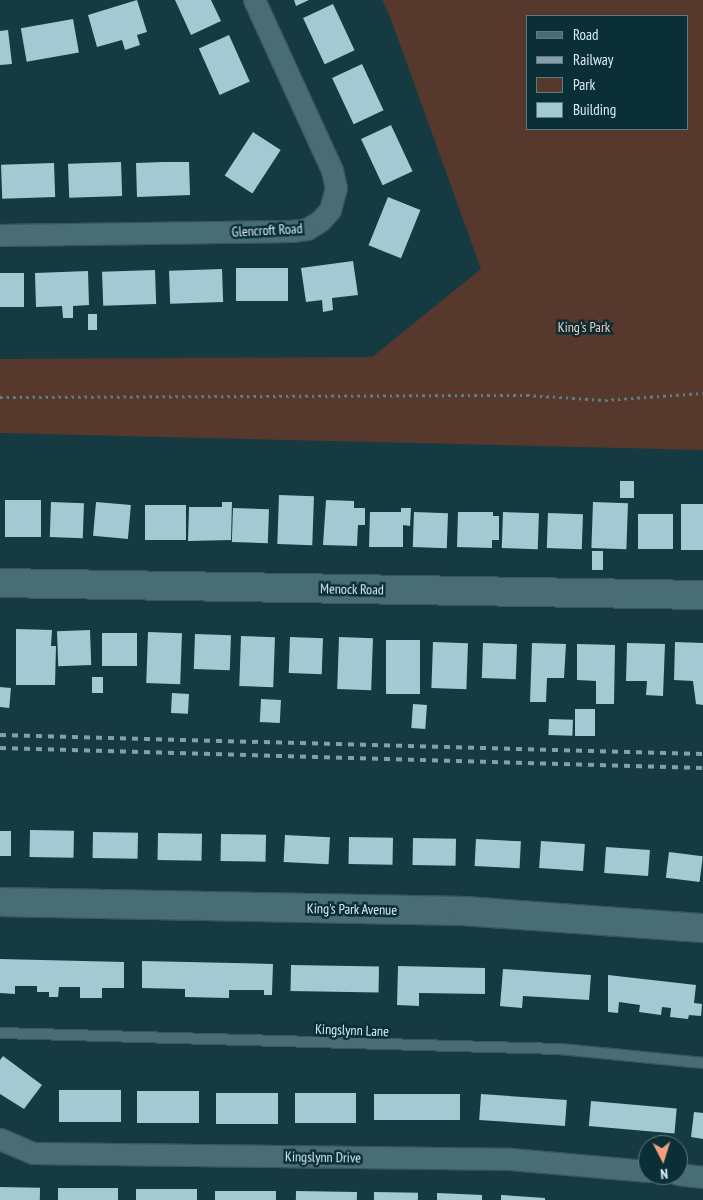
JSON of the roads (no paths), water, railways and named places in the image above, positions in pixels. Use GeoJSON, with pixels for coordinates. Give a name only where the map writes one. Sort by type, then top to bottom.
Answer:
{"type":"FeatureCollection","features":[{"type":"Feature","properties":{"kind":"street","name":"Glencroft Road"},"geometry":{"type":"LineString","coordinates":[[0,235],[291,231],[308,229],[320,221],[330,210],[336,188],[332,170],[254,0]]}},
{"type":"Feature","properties":{"kind":"street","name":"Menock Road"},"geometry":{"type":"LineString","coordinates":[[0,583],[703,595]]}},
{"type":"Feature","properties":{"kind":"street","name":"King's Park Avenue"},"geometry":{"type":"LineString","coordinates":[[0,902],[464,912],[703,928]]}},
{"type":"Feature","properties":{"kind":"street","name":"Kingslynn Drive"},"geometry":{"type":"LineString","coordinates":[[0,1139],[33,1153],[510,1159],[638,1170]]}},
{"type":"Feature","properties":{"kind":"street"},"geometry":{"type":"LineString","coordinates":[[688,1175],[703,1177]]}},
{"type":"Feature","properties":{"kind":"lane","name":"Kingslynn Lane"},"geometry":{"type":"LineString","coordinates":[[0,1033],[560,1049],[703,1063]]}},
{"type":"Feature","properties":{"kind":"railway"},"geometry":{"type":"LineString","coordinates":[[0,735],[703,754]]}},
{"type":"Feature","properties":{"kind":"railway"},"geometry":{"type":"LineString","coordinates":[[0,748],[703,768]]}},
{"type":"Feature","properties":{"kind":"park label","name":"King's Park"},"geometry":{"type":"Point","coordinates":[584,327]}}]}
